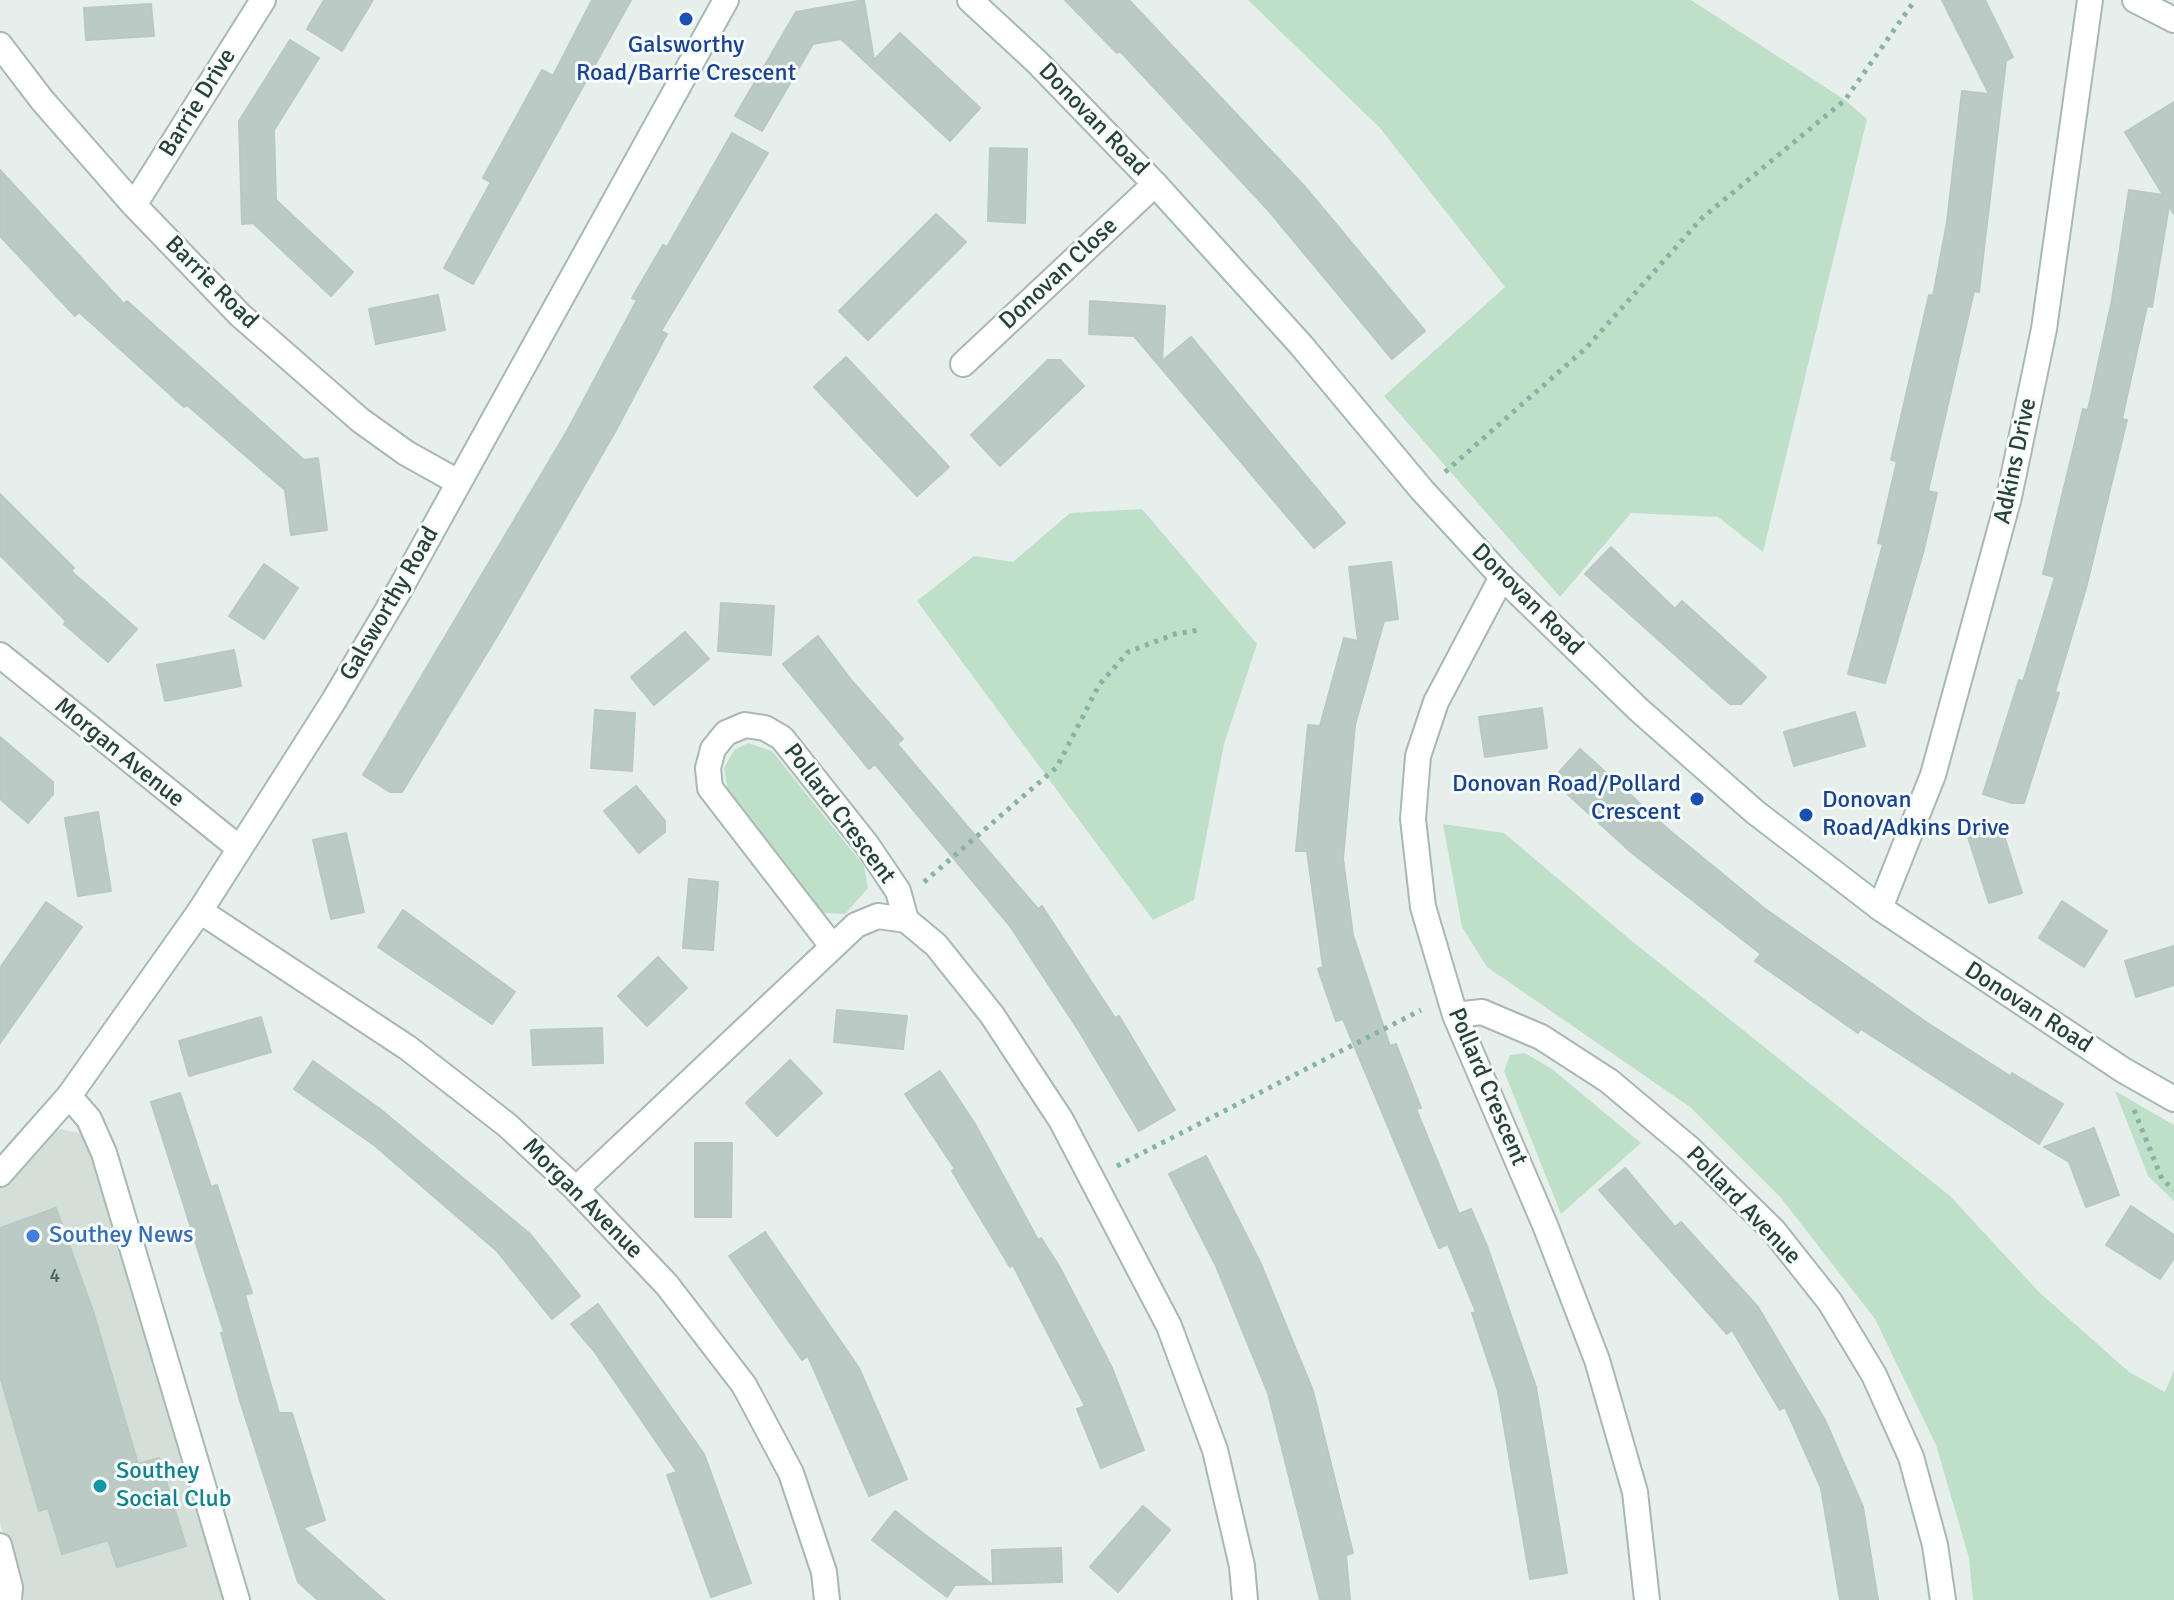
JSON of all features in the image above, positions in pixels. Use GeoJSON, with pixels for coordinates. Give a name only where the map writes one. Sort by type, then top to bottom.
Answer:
{"type":"FeatureCollection","features":[{"type":"Feature","properties":{"kind":"street","name":"Barrie Drive"},"geometry":{"type":"LineString","coordinates":[[134,205],[263,0]]}},
{"type":"Feature","properties":{"kind":"street","name":"Galsworthy Road"},"geometry":{"type":"LineString","coordinates":[[0,1174],[69,1096],[200,911],[333,702],[726,0]]}},
{"type":"Feature","properties":{"kind":"street","name":"Donovan Road"},"geometry":{"type":"LineString","coordinates":[[970,0],[1037,62],[1155,184],[1301,345],[1422,490],[1502,577],[1682,748],[1755,812],[1880,908],[2123,1070],[2174,1099]]}},
{"type":"Feature","properties":{"kind":"street","name":"Adkins Drive"},"geometry":{"type":"LineString","coordinates":[[1880,908],[1933,775],[2009,497],[2044,329],[2090,0]]}},
{"type":"Feature","properties":{"kind":"street"},"geometry":{"type":"LineString","coordinates":[[2135,0],[2174,20]]}},
{"type":"Feature","properties":{"kind":"street","name":"Barrie Road"},"geometry":{"type":"LineString","coordinates":[[0,45],[42,100],[134,205],[240,315],[360,420],[406,453],[458,482]]}},
{"type":"Feature","properties":{"kind":"street","name":"Donovan Close"},"geometry":{"type":"LineString","coordinates":[[963,364],[1155,184]]}},
{"type":"Feature","properties":{"kind":"street","name":"Pollard Crescent"},"geometry":{"type":"LineString","coordinates":[[1502,577],[1436,702],[1418,756],[1413,819],[1423,907],[1452,1005],[1545,1225],[1597,1360],[1635,1492],[1647,1600]]}},
{"type":"Feature","properties":{"kind":"street","name":"Morgan Avenue"},"geometry":{"type":"LineString","coordinates":[[0,655],[239,848]]}},
{"type":"Feature","properties":{"kind":"street","name":"Pollard Crescent"},"geometry":{"type":"LineString","coordinates":[[576,1189],[856,925],[878,916],[906,920],[898,891],[867,845],[782,738],[765,728],[745,725],[726,733],[713,749],[708,768],[710,788],[832,946]]}},
{"type":"Feature","properties":{"kind":"street","name":"Morgan Avenue"},"geometry":{"type":"LineString","coordinates":[[200,911],[408,1048],[507,1125],[576,1189],[667,1285],[744,1385],[791,1473],[824,1572],[827,1600]]}},
{"type":"Feature","properties":{"kind":"street"},"geometry":{"type":"LineString","coordinates":[[906,920],[936,945],[992,1015],[1061,1120],[1169,1326],[1215,1450],[1242,1566],[1245,1600]]}},
{"type":"Feature","properties":{"kind":"street","name":"Pollard Avenue"},"geometry":{"type":"LineString","coordinates":[[1452,1005],[1482,1012],[1529,1032],[1609,1081],[1690,1149],[1773,1230],[1830,1302],[1874,1375],[1911,1457],[1935,1545],[1943,1600]]}},
{"type":"Feature","properties":{"kind":"street"},"geometry":{"type":"LineString","coordinates":[[69,1096],[89,1119],[104,1153],[237,1600]]}},
{"type":"Feature","properties":{"kind":"lane"},"geometry":{"type":"LineString","coordinates":[[0,1545],[11,1587],[10,1600]]}},
{"type":"Feature","properties":{"kind":"path"},"geometry":{"type":"LineString","coordinates":[[1422,490],[1586,348],[1702,218],[1845,100],[1915,0]]}},
{"type":"Feature","properties":{"kind":"path"},"geometry":{"type":"LineString","coordinates":[[898,891],[916,889],[1057,767],[1099,685],[1128,652],[1175,634],[1199,630]]}},
{"type":"Feature","properties":{"kind":"path"},"geometry":{"type":"LineString","coordinates":[[1091,1180],[1452,1005]]}},
{"type":"Feature","properties":{"kind":"path"},"geometry":{"type":"LineString","coordinates":[[2123,1070],[2135,1114],[2162,1179],[2174,1190]]}},
{"type":"Feature","properties":{"kind":"shaded area"},"geometry":{"type":"Polygon","coordinates":[[[59,1129],[80,1133],[89,1147],[223,1600],[24,1600],[0,1523],[0,1181],[42,1136],[59,1129]]]}},
{"type":"Feature","properties":{"kind":"green space"},"geometry":{"type":"Polygon","coordinates":[[[1248,0],[1691,0],[1845,100],[1867,119],[1763,552],[1718,517],[1631,513],[1560,597],[1384,396],[1505,287],[1380,128],[1248,0]]]}},
{"type":"Feature","properties":{"kind":"green space"},"geometry":{"type":"Polygon","coordinates":[[[1142,509],[1257,644],[1224,744],[1194,900],[1153,920],[917,601],[974,556],[1013,562],[1070,513],[1142,509]]]}},
{"type":"Feature","properties":{"kind":"green space"},"geometry":{"type":"Polygon","coordinates":[[[748,743],[772,751],[864,866],[868,888],[845,914],[823,913],[728,791],[724,768],[734,750],[748,743]]]}},
{"type":"Feature","properties":{"kind":"green space"},"geometry":{"type":"Polygon","coordinates":[[[1443,824],[1504,833],[1627,937],[1950,1196],[2039,1292],[2129,1372],[2165,1392],[2174,1370],[2174,1600],[1973,1600],[1969,1558],[1936,1445],[1875,1319],[1781,1198],[1690,1107],[1487,967],[1462,927],[1443,824]]]}},
{"type":"Feature","properties":{"kind":"green space"},"geometry":{"type":"Polygon","coordinates":[[[1525,1053],[1552,1069],[1641,1143],[1561,1214],[1504,1071],[1510,1055],[1525,1053]]]}},
{"type":"Feature","properties":{"kind":"green space"},"geometry":{"type":"Polygon","coordinates":[[[2115,1091],[2174,1125],[2174,1201],[2148,1176],[2115,1091]]]}},
{"type":"Feature","properties":{"kind":"building"},"geometry":{"type":"Polygon","coordinates":[[[324,0],[373,0],[342,51],[307,29],[324,0]]]}},
{"type":"Feature","properties":{"kind":"building"},"geometry":{"type":"Polygon","coordinates":[[[592,0],[631,0],[473,284],[444,268],[491,182],[483,178],[542,70],[553,76],[592,0]]]}},
{"type":"Feature","properties":{"kind":"building"},"geometry":{"type":"Polygon","coordinates":[[[864,0],[874,60],[900,33],[980,108],[950,141],[841,39],[813,44],[762,131],[735,116],[796,12],[864,0]]]}},
{"type":"Feature","properties":{"kind":"building"},"geometry":{"type":"Polygon","coordinates":[[[1065,0],[1129,0],[1306,188],[1425,331],[1392,359],[1268,210],[1120,51],[1117,53],[1065,0]]]}},
{"type":"Feature","properties":{"kind":"building"},"geometry":{"type":"Polygon","coordinates":[[[1942,0],[1985,0],[2013,57],[2006,61],[1979,292],[1974,291],[1928,491],[1937,493],[1923,553],[1885,683],[1848,674],[1883,544],[1878,543],[1897,461],[1891,460],[1929,295],[1933,296],[1947,222],[1962,91],[1989,94],[1942,0]]]}},
{"type":"Feature","properties":{"kind":"building"},"geometry":{"type":"Polygon","coordinates":[[[151,4],[154,36],[86,40],[84,8],[151,4]]]}},
{"type":"Feature","properties":{"kind":"building"},"geometry":{"type":"Polygon","coordinates":[[[290,40],[319,58],[274,130],[276,200],[353,272],[331,296],[253,223],[242,224],[239,121],[290,40]]]}},
{"type":"Feature","properties":{"kind":"building"},"geometry":{"type":"Polygon","coordinates":[[[2174,102],[2174,214],[2169,206],[2152,307],[2147,306],[2122,419],[2127,420],[2086,588],[2055,692],[2059,693],[2024,803],[2012,803],[1983,794],[2019,680],[2023,682],[2055,577],[2043,574],[2083,409],[2088,410],[2112,300],[2129,190],[2163,195],[2125,132],[2174,102]]]}},
{"type":"Feature","properties":{"kind":"building"},"geometry":{"type":"Polygon","coordinates":[[[732,133],[768,153],[661,331],[667,334],[615,432],[499,633],[402,792],[390,792],[363,775],[567,431],[637,300],[632,298],[663,245],[667,247],[732,133]]]}},
{"type":"Feature","properties":{"kind":"building"},"geometry":{"type":"Polygon","coordinates":[[[990,148],[1027,149],[1025,223],[988,221],[990,148]]]}},
{"type":"Feature","properties":{"kind":"building"},"geometry":{"type":"Polygon","coordinates":[[[0,170],[124,304],[127,301],[304,460],[318,458],[327,530],[291,535],[285,490],[187,405],[184,407],[79,312],[75,316],[0,236],[0,170]]]}},
{"type":"Feature","properties":{"kind":"building"},"geometry":{"type":"Polygon","coordinates":[[[936,214],[966,242],[868,340],[839,311],[936,214]]]}},
{"type":"Feature","properties":{"kind":"building"},"geometry":{"type":"Polygon","coordinates":[[[438,295],[445,330],[376,344],[369,309],[438,295]]]}},
{"type":"Feature","properties":{"kind":"building"},"geometry":{"type":"Polygon","coordinates":[[[1090,301],[1165,306],[1162,361],[1191,337],[1345,523],[1314,548],[1134,336],[1089,334],[1090,301]]]}},
{"type":"Feature","properties":{"kind":"building"},"geometry":{"type":"Polygon","coordinates":[[[846,357],[949,467],[917,496],[814,387],[846,357]]]}},
{"type":"Feature","properties":{"kind":"building"},"geometry":{"type":"Polygon","coordinates":[[[1048,360],[1060,360],[1084,386],[1000,466],[971,435],[1048,360]]]}},
{"type":"Feature","properties":{"kind":"building"},"geometry":{"type":"Polygon","coordinates":[[[0,494],[74,568],[71,571],[137,629],[108,662],[64,624],[66,621],[0,555],[0,494]]]}},
{"type":"Feature","properties":{"kind":"building"},"geometry":{"type":"Polygon","coordinates":[[[1611,547],[1675,609],[1682,601],[1766,677],[1741,704],[1730,704],[1585,574],[1611,547]]]}},
{"type":"Feature","properties":{"kind":"building"},"geometry":{"type":"Polygon","coordinates":[[[1391,562],[1398,619],[1384,621],[1355,725],[1343,859],[1353,935],[1390,1046],[1396,1044],[1421,1108],[1416,1109],[1459,1214],[1471,1209],[1487,1246],[1536,1387],[1567,1573],[1530,1579],[1498,1391],[1472,1313],[1476,1312],[1448,1244],[1439,1248],[1343,1019],[1336,1021],[1318,969],[1323,967],[1307,851],[1296,851],[1308,725],[1320,726],[1344,638],[1358,641],[1349,567],[1391,562]]]}},
{"type":"Feature","properties":{"kind":"building"},"geometry":{"type":"Polygon","coordinates":[[[264,564],[298,588],[264,639],[229,616],[264,564]]]}},
{"type":"Feature","properties":{"kind":"building"},"geometry":{"type":"Polygon","coordinates":[[[721,603],[774,606],[771,655],[718,651],[721,603]]]}},
{"type":"Feature","properties":{"kind":"building"},"geometry":{"type":"Polygon","coordinates":[[[685,632],[709,659],[654,705],[631,677],[685,632]]]}},
{"type":"Feature","properties":{"kind":"building"},"geometry":{"type":"Polygon","coordinates":[[[818,636],[852,681],[903,739],[897,744],[1038,909],[1042,906],[1115,1018],[1119,1016],[1175,1110],[1139,1131],[1079,1031],[1010,926],[875,764],[869,769],[783,664],[818,636]]]}},
{"type":"Feature","properties":{"kind":"building"},"geometry":{"type":"Polygon","coordinates":[[[234,650],[241,686],[165,701],[157,665],[234,650]]]}},
{"type":"Feature","properties":{"kind":"building"},"geometry":{"type":"Polygon","coordinates":[[[1542,708],[1547,748],[1485,757],[1479,717],[1542,708]]]}},
{"type":"Feature","properties":{"kind":"building"},"geometry":{"type":"Polygon","coordinates":[[[595,710],[635,713],[632,771],[591,768],[595,710]]]}},
{"type":"Feature","properties":{"kind":"building"},"geometry":{"type":"Polygon","coordinates":[[[1855,712],[1865,746],[1794,766],[1784,732],[1855,712]]]}},
{"type":"Feature","properties":{"kind":"building"},"geometry":{"type":"Polygon","coordinates":[[[0,737],[53,782],[53,794],[28,823],[0,799],[0,737]]]}},
{"type":"Feature","properties":{"kind":"building"},"geometry":{"type":"Polygon","coordinates":[[[1580,749],[1669,830],[1764,908],[1926,1022],[2010,1076],[2012,1073],[2063,1104],[2039,1144],[1861,1029],[1858,1033],[1755,961],[1761,954],[1632,853],[1552,780],[1580,749]]]}},
{"type":"Feature","properties":{"kind":"building"},"geometry":{"type":"Polygon","coordinates":[[[636,786],[665,821],[665,832],[639,853],[604,811],[636,786]]]}},
{"type":"Feature","properties":{"kind":"building"},"geometry":{"type":"Polygon","coordinates":[[[98,812],[111,891],[78,896],[65,818],[98,812]]]}},
{"type":"Feature","properties":{"kind":"building"},"geometry":{"type":"Polygon","coordinates":[[[2001,826],[2022,893],[1989,903],[1968,837],[2001,826]]]}},
{"type":"Feature","properties":{"kind":"building"},"geometry":{"type":"Polygon","coordinates":[[[346,833],[364,912],[331,919],[313,840],[346,833]]]}},
{"type":"Feature","properties":{"kind":"building"},"geometry":{"type":"Polygon","coordinates":[[[689,879],[718,882],[713,950],[683,948],[689,879]]]}},
{"type":"Feature","properties":{"kind":"building"},"geometry":{"type":"Polygon","coordinates":[[[2062,901],[2107,931],[2084,967],[2039,938],[2062,901]]]}},
{"type":"Feature","properties":{"kind":"building"},"geometry":{"type":"Polygon","coordinates":[[[46,902],[82,927],[0,1043],[0,968],[46,902]]]}},
{"type":"Feature","properties":{"kind":"building"},"geometry":{"type":"Polygon","coordinates":[[[403,910],[515,992],[492,1024],[378,947],[403,910]]]}},
{"type":"Feature","properties":{"kind":"building"},"geometry":{"type":"Polygon","coordinates":[[[2174,946],[2174,985],[2136,997],[2125,961],[2174,946]]]}},
{"type":"Feature","properties":{"kind":"building"},"geometry":{"type":"Polygon","coordinates":[[[658,957],[687,988],[647,1026],[618,996],[658,957]]]}},
{"type":"Feature","properties":{"kind":"building"},"geometry":{"type":"Polygon","coordinates":[[[837,1010],[907,1016],[903,1049],[834,1042],[837,1010]]]}},
{"type":"Feature","properties":{"kind":"building"},"geometry":{"type":"Polygon","coordinates":[[[261,1017],[271,1052],[189,1076],[179,1041],[261,1017]]]}},
{"type":"Feature","properties":{"kind":"building"},"geometry":{"type":"Polygon","coordinates":[[[602,1028],[603,1063],[533,1065],[531,1030],[602,1028]]]}},
{"type":"Feature","properties":{"kind":"building"},"geometry":{"type":"Polygon","coordinates":[[[790,1060],[822,1093],[777,1136],[746,1103],[790,1060]]]}},
{"type":"Feature","properties":{"kind":"building"},"geometry":{"type":"Polygon","coordinates":[[[313,1061],[380,1109],[530,1234],[580,1296],[552,1319],[497,1251],[374,1145],[294,1089],[313,1061]]]}},
{"type":"Feature","properties":{"kind":"building"},"geometry":{"type":"Polygon","coordinates":[[[940,1071],[975,1124],[1038,1240],[1041,1238],[1059,1266],[1112,1368],[1144,1450],[1101,1468],[1077,1409],[1085,1406],[1013,1265],[1010,1267],[952,1171],[955,1169],[905,1094],[940,1071]]]}},
{"type":"Feature","properties":{"kind":"building"},"geometry":{"type":"Polygon","coordinates":[[[180,1093],[211,1187],[217,1185],[252,1293],[245,1295],[279,1413],[292,1413],[325,1520],[303,1528],[384,1600],[318,1600],[298,1582],[240,1401],[221,1333],[224,1332],[151,1102],[180,1093]]]}},
{"type":"Feature","properties":{"kind":"building"},"geometry":{"type":"Polygon","coordinates":[[[2094,1128],[2119,1195],[2086,1207],[2069,1162],[2044,1147],[2094,1128]]]}},
{"type":"Feature","properties":{"kind":"building"},"geometry":{"type":"Polygon","coordinates":[[[695,1143],[732,1143],[731,1217],[695,1217],[695,1143]]]}},
{"type":"Feature","properties":{"kind":"building"},"geometry":{"type":"Polygon","coordinates":[[[1206,1156],[1260,1262],[1313,1391],[1353,1553],[1346,1555],[1350,1600],[1320,1600],[1268,1393],[1216,1266],[1169,1174],[1206,1156]]]}},
{"type":"Feature","properties":{"kind":"building"},"geometry":{"type":"Polygon","coordinates":[[[1625,1168],[1675,1227],[1681,1222],[1758,1307],[1825,1420],[1863,1507],[1878,1600],[1840,1600],[1821,1488],[1785,1407],[1780,1410],[1732,1330],[1727,1334],[1599,1190],[1625,1168]]]}},
{"type":"Feature","properties":{"kind":"building"},"geometry":{"type":"Polygon","coordinates":[[[2131,1206],[2174,1235],[2174,1258],[2160,1279],[2106,1245],[2131,1206]]]}},
{"type":"Feature","properties":{"kind":"building"},"geometry":{"type":"Polygon","coordinates":[[[56,1208],[93,1311],[138,1464],[159,1458],[186,1546],[117,1567],[108,1540],[62,1554],[48,1508],[39,1511],[0,1376],[0,1228],[56,1208]]]}},
{"type":"Feature","properties":{"kind":"building"},"geometry":{"type":"Polygon","coordinates":[[[765,1232],[859,1368],[907,1479],[869,1496],[808,1356],[802,1360],[729,1256],[765,1232]]]}},
{"type":"Feature","properties":{"kind":"building"},"geometry":{"type":"Polygon","coordinates":[[[598,1304],[704,1454],[751,1583],[711,1597],[667,1475],[677,1472],[594,1351],[571,1324],[598,1304]]]}},
{"type":"Feature","properties":{"kind":"building"},"geometry":{"type":"Polygon","coordinates":[[[1143,1506],[1170,1530],[1118,1592],[1090,1567],[1143,1506]]]}},
{"type":"Feature","properties":{"kind":"building"},"geometry":{"type":"Polygon","coordinates":[[[895,1511],[992,1584],[955,1585],[947,1597],[872,1540],[895,1511]]]}},
{"type":"Feature","properties":{"kind":"building"},"geometry":{"type":"Polygon","coordinates":[[[1061,1548],[1062,1582],[993,1584],[992,1550],[1061,1548]]]}},
{"type":"Feature","properties":{"kind":"place","name":"Galsworthy Road/Barrie Crescent"},"geometry":{"type":"Point","coordinates":[686,19]}},
{"type":"Feature","properties":{"kind":"place","name":"Donovan Road/Pollard Crescent"},"geometry":{"type":"Point","coordinates":[1697,799]}},
{"type":"Feature","properties":{"kind":"place","name":"Donovan Road/Adkins Drive"},"geometry":{"type":"Point","coordinates":[1806,815]}},
{"type":"Feature","properties":{"kind":"place","name":"Southey News"},"geometry":{"type":"Point","coordinates":[33,1236]}},
{"type":"Feature","properties":{"kind":"place","name":"Southey Social Club"},"geometry":{"type":"Point","coordinates":[100,1486]}}]}
